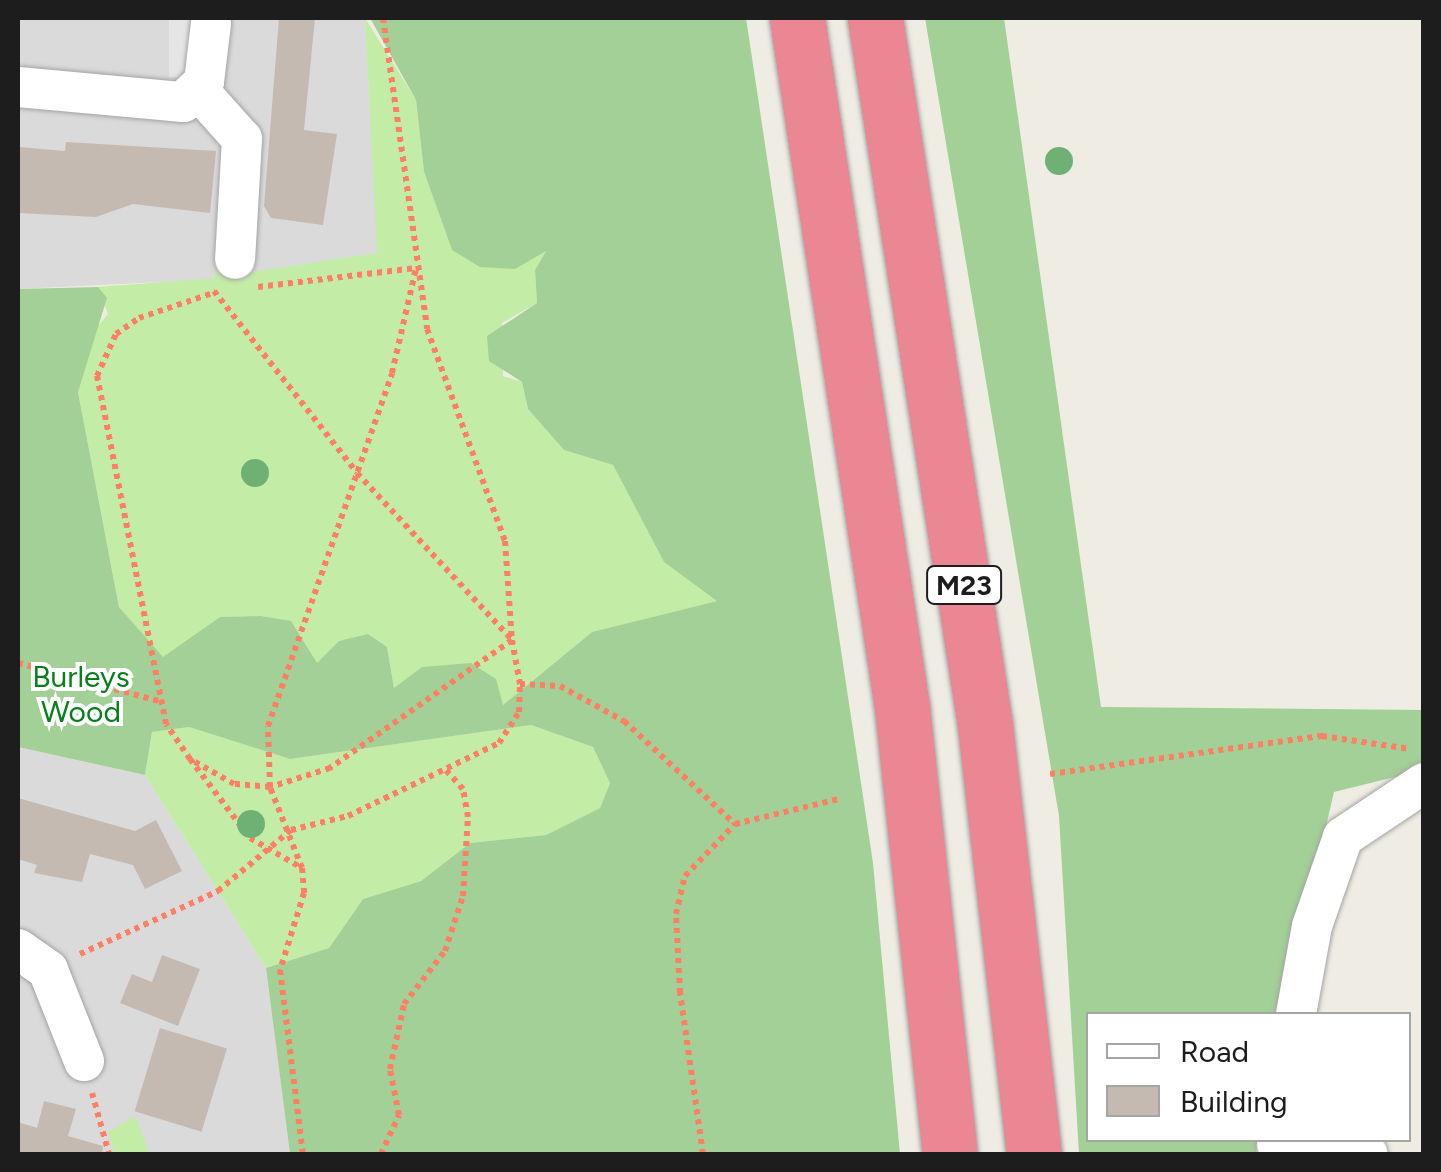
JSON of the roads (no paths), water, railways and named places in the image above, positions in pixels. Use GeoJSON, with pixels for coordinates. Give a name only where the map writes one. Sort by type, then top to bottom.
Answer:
{"type":"FeatureCollection","features":[{"type":"Feature","properties":{"kind":"highway","name":"M23"},"geometry":{"type":"LineString","coordinates":[[798,18],[902,707],[950,1154]]}},
{"type":"Feature","properties":{"kind":"highway","name":"M23"},"geometry":{"type":"LineString","coordinates":[[876,18],[985,725],[1034,1154]]}},
{"type":"Feature","properties":{"kind":"street"},"geometry":{"type":"LineString","coordinates":[[200,92],[211,23]]}},
{"type":"Feature","properties":{"kind":"street"},"geometry":{"type":"LineString","coordinates":[[18,87],[172,102],[200,92]]}},
{"type":"Feature","properties":{"kind":"street"},"geometry":{"type":"LineString","coordinates":[[200,92],[242,139],[228,281]]}},
{"type":"Feature","properties":{"kind":"street"},"geometry":{"type":"LineString","coordinates":[[1296,1012],[1312,926],[1343,838],[1424,783]]}},
{"type":"Feature","properties":{"kind":"street"},"geometry":{"type":"LineString","coordinates":[[33,959],[84,1061]]}},
{"type":"Feature","properties":{"kind":"street"},"geometry":{"type":"LineString","coordinates":[[1277,1146],[1368,1154]]}},
{"type":"Feature","properties":{"kind":"park label","name":"Burleys Wood"},"geometry":{"type":"Point","coordinates":[81,694]}}]}
